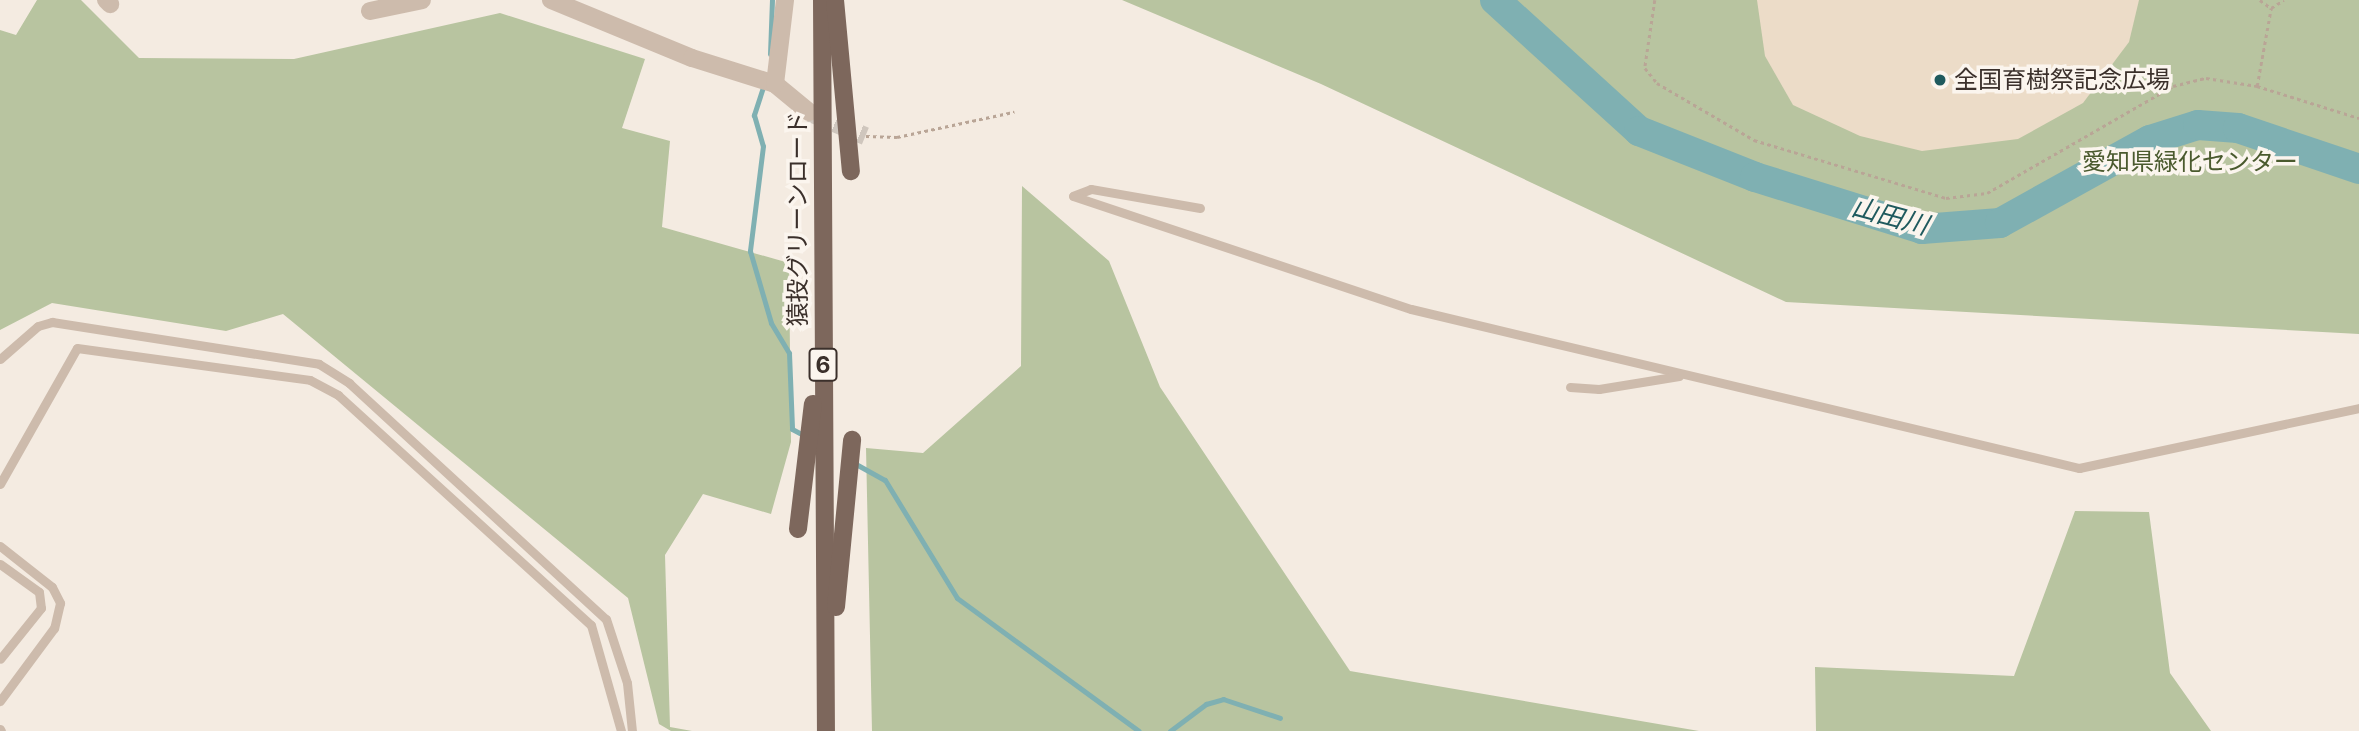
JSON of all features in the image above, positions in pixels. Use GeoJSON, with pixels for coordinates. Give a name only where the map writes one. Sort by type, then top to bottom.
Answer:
{"type":"FeatureCollection","features":[{"type":"Feature","properties":{"kind":"main road","name":"猿投グリーンロード"},"geometry":{"type":"LineString","coordinates":[[822,0],[826,731]]}},
{"type":"Feature","properties":{"kind":"main road"},"geometry":{"type":"LineString","coordinates":[[835,0],[850,171]]}},
{"type":"Feature","properties":{"kind":"main road"},"geometry":{"type":"LineString","coordinates":[[798,529],[812,419],[821,166]]}},
{"type":"Feature","properties":{"kind":"main road"},"geometry":{"type":"LineString","coordinates":[[834,731],[838,561],[852,440]]}},
{"type":"Feature","properties":{"kind":"street"},"geometry":{"type":"LineString","coordinates":[[370,11],[422,0]]}},
{"type":"Feature","properties":{"kind":"street"},"geometry":{"type":"LineString","coordinates":[[551,0],[692,58],[775,83],[810,112]]}},
{"type":"Feature","properties":{"kind":"street"},"geometry":{"type":"LineString","coordinates":[[775,83],[785,0]]}},
{"type":"Feature","properties":{"kind":"lane"},"geometry":{"type":"LineString","coordinates":[[1200,208],[1091,189],[1073,195],[1411,309],[1658,364],[1679,376],[2078,468],[2359,408]]}},
{"type":"Feature","properties":{"kind":"lane"},"geometry":{"type":"LineString","coordinates":[[0,359],[38,326],[52,322],[319,364],[349,383],[606,619],[627,682],[632,731]]}},
{"type":"Feature","properties":{"kind":"lane"},"geometry":{"type":"LineString","coordinates":[[0,484],[77,348],[310,380],[338,395],[591,625],[621,731]]}},
{"type":"Feature","properties":{"kind":"lane"},"geometry":{"type":"LineString","coordinates":[[1570,387],[1599,389],[1679,376]]}},
{"type":"Feature","properties":{"kind":"lane"},"geometry":{"type":"LineString","coordinates":[[0,546],[51,587],[60,617],[0,701]]}},
{"type":"Feature","properties":{"kind":"lane"},"geometry":{"type":"LineString","coordinates":[[0,564],[39,592],[41,608],[0,659]]}},
{"type":"Feature","properties":{"kind":"path"},"geometry":{"type":"LineString","coordinates":[[1655,0],[1645,68],[1657,83],[1754,140],[1946,198],[1987,193],[2173,86],[2206,78],[2257,86],[2359,118]]}},
{"type":"Feature","properties":{"kind":"path"},"geometry":{"type":"LineString","coordinates":[[2260,0],[2271,8]]}},
{"type":"Feature","properties":{"kind":"path"},"geometry":{"type":"LineString","coordinates":[[2257,86],[2271,8],[2284,0]]}},
{"type":"Feature","properties":{"kind":"path"},"geometry":{"type":"LineString","coordinates":[[865,136],[897,137],[1014,112]]}},
{"type":"Feature","properties":{"kind":"green space"},"geometry":{"type":"Polygon","coordinates":[[[37,0],[81,0],[139,58],[294,59],[500,13],[645,59],[622,128],[670,141],[662,227],[789,263],[791,442],[771,514],[703,494],[665,555],[670,727],[692,731],[671,731],[659,724],[628,598],[283,314],[226,331],[52,303],[0,330],[0,30],[16,35],[37,0]]]}},
{"type":"Feature","properties":{"kind":"green space","name":"愛知県緑化センター"},"geometry":{"type":"Polygon","coordinates":[[[1122,0],[2359,0],[2359,334],[1786,302],[1321,84],[1122,0]]]}},
{"type":"Feature","properties":{"kind":"green space"},"geometry":{"type":"Polygon","coordinates":[[[1022,186],[1109,261],[1160,387],[1350,671],[1699,731],[872,731],[866,448],[923,453],[1021,366],[1022,186]]]}},
{"type":"Feature","properties":{"kind":"green space"},"geometry":{"type":"Polygon","coordinates":[[[2075,511],[2149,512],[2170,673],[2211,731],[1816,731],[1815,667],[2014,676],[2075,511]]]}},
{"type":"Feature","properties":{"kind":"shaded area","name":"全国育樹祭記念広場"},"geometry":{"type":"Polygon","coordinates":[[[1757,0],[2139,0],[2129,42],[2083,103],[2018,139],[1922,151],[1860,136],[1793,105],[1765,56],[1757,0]]]}},
{"type":"Feature","properties":{"kind":"waterway"},"geometry":{"type":"LineString","coordinates":[[770,54],[772,0]]}},
{"type":"Feature","properties":{"kind":"waterway","name":"山田川"},"geometry":{"type":"LineString","coordinates":[[1495,0],[1639,131],[1755,177],[1922,229],[2000,223],[2150,140],[2198,125],[2238,128],[2359,169]]}},
{"type":"Feature","properties":{"kind":"waterway"},"geometry":{"type":"LineString","coordinates":[[764,84],[754,115],[763,146],[750,251],[771,323],[789,353],[792,429],[805,436]]}},
{"type":"Feature","properties":{"kind":"waterway"},"geometry":{"type":"LineString","coordinates":[[854,463],[885,480],[957,598],[1139,731]]}},
{"type":"Feature","properties":{"kind":"waterway"},"geometry":{"type":"LineString","coordinates":[[1170,731],[1206,704],[1223,699],[1280,718]]}},
{"type":"Feature","properties":{"kind":"tunnel"},"geometry":{"type":"LineString","coordinates":[[810,113],[865,136]]}},
{"type":"Feature","properties":{"kind":"place","name":"全国育樹祭記念広場"},"geometry":{"type":"Point","coordinates":[1940,80]}}]}
